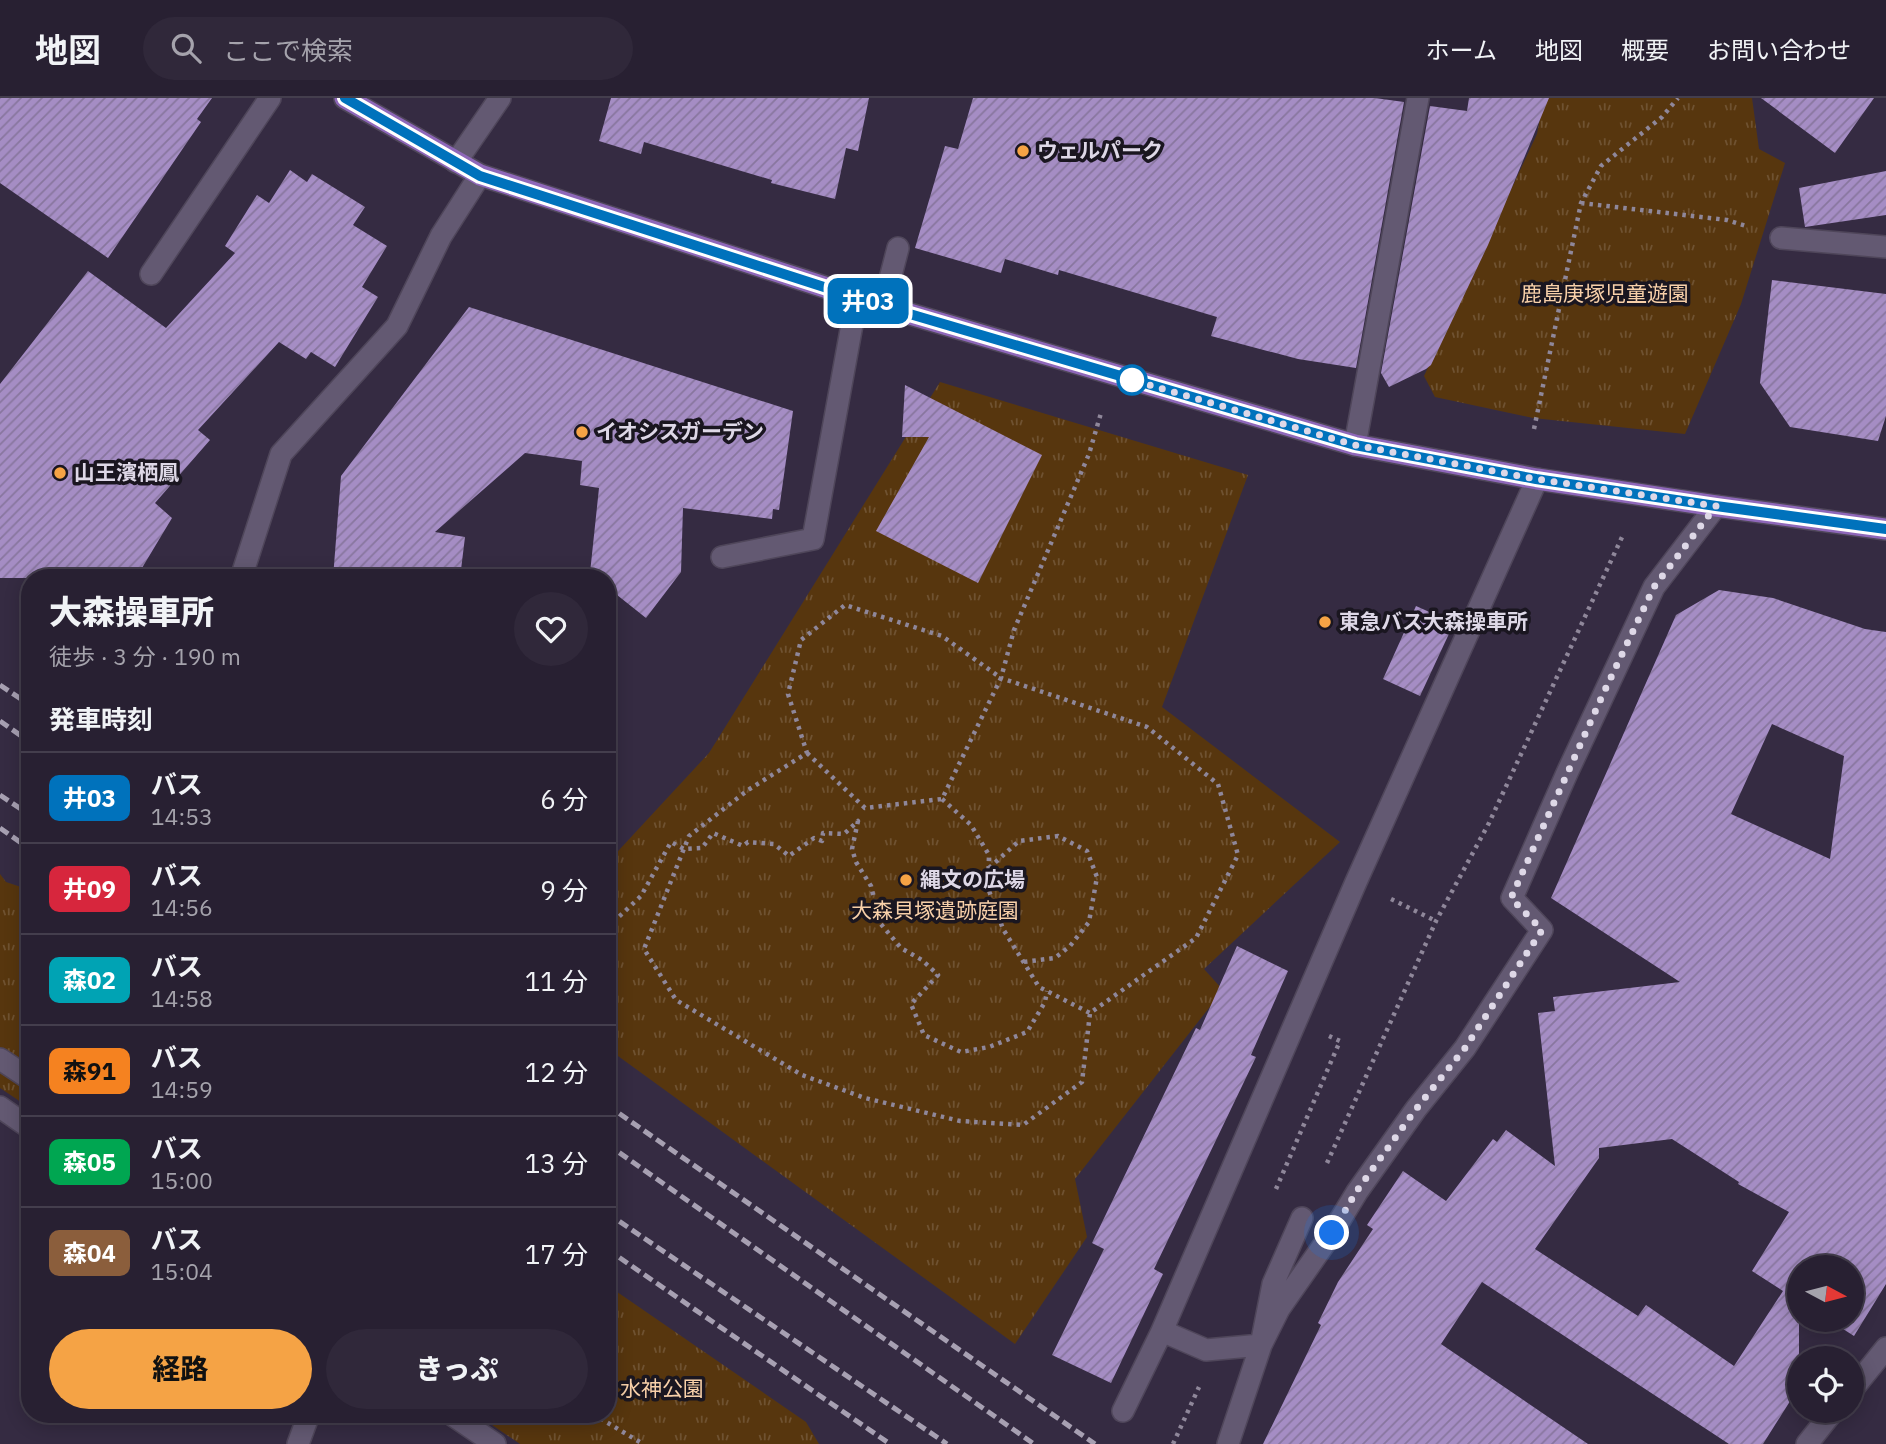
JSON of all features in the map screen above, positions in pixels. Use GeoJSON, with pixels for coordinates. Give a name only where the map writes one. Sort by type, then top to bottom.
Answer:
{"type":"FeatureCollection","features":[{"type":"Feature","properties":{"kind":"main road"},"geometry":{"type":"LineString","coordinates":[[345,98],[480,176],[883,306],[1355,445],[1536,479],[1886,529]]}},
{"type":"Feature","properties":{"kind":"street"},"geometry":{"type":"LineString","coordinates":[[151,274],[270,98]]}},
{"type":"Feature","properties":{"kind":"street"},"geometry":{"type":"LineString","coordinates":[[456,162],[500,98]]}},
{"type":"Feature","properties":{"kind":"street"},"geometry":{"type":"LineString","coordinates":[[1355,445],[1418,98]]}},
{"type":"Feature","properties":{"kind":"street"},"geometry":{"type":"LineString","coordinates":[[244,569],[281,454],[397,326],[441,236],[480,176]]}},
{"type":"Feature","properties":{"kind":"street"},"geometry":{"type":"LineString","coordinates":[[1781,238],[1886,247]]}},
{"type":"Feature","properties":{"kind":"street"},"geometry":{"type":"LineString","coordinates":[[883,306],[898,248]]}},
{"type":"Feature","properties":{"kind":"street"},"geometry":{"type":"LineString","coordinates":[[722,557],[813,539],[857,297]]}},
{"type":"Feature","properties":{"kind":"street"},"geometry":{"type":"LineString","coordinates":[[1123,1411],[1162,1332],[1356,883],[1536,479]]}},
{"type":"Feature","properties":{"kind":"street"},"geometry":{"type":"LineString","coordinates":[[1261,1345],[1279,1309],[1332,1233],[1356,1192],[1416,1109],[1465,1048],[1542,930],[1511,898],[1654,587],[1716,506]]}},
{"type":"Feature","properties":{"kind":"street"},"geometry":{"type":"LineString","coordinates":[[0,1059],[21,1073]]}},
{"type":"Feature","properties":{"kind":"street"},"geometry":{"type":"LineString","coordinates":[[0,1107],[21,1122]]}},
{"type":"Feature","properties":{"kind":"street"},"geometry":{"type":"LineString","coordinates":[[1228,1444],[1261,1345],[1273,1284],[1302,1218]]}},
{"type":"Feature","properties":{"kind":"street"},"geometry":{"type":"LineString","coordinates":[[1162,1332],[1206,1350],[1261,1345]]}},
{"type":"Feature","properties":{"kind":"street"},"geometry":{"type":"LineString","coordinates":[[1864,1375],[1886,1348]]}},
{"type":"Feature","properties":{"kind":"street"},"geometry":{"type":"LineString","coordinates":[[298,1444],[306,1423]]}},
{"type":"Feature","properties":{"kind":"street"},"geometry":{"type":"LineString","coordinates":[[464,1423],[495,1444]]}},
{"type":"Feature","properties":{"kind":"street"},"geometry":{"type":"LineString","coordinates":[[1807,1444],[1824,1423]]}},
{"type":"Feature","properties":{"kind":"path"},"geometry":{"type":"LineString","coordinates":[[1534,429],[1581,203],[1601,166],[1662,117],[1678,98]]}},
{"type":"Feature","properties":{"kind":"path"},"geometry":{"type":"LineString","coordinates":[[1581,203],[1727,220],[1781,238]]}},
{"type":"Feature","properties":{"kind":"path"},"geometry":{"type":"LineString","coordinates":[[942,799],[1001,678],[1014,630],[1089,454],[1101,413]]}},
{"type":"Feature","properties":{"kind":"path"},"geometry":{"type":"LineString","coordinates":[[1302,1218],[1436,921],[1489,823],[1623,535]]}},
{"type":"Feature","properties":{"kind":"path"},"geometry":{"type":"LineString","coordinates":[[807,753],[748,790],[689,836],[644,949],[676,1000],[802,1075],[865,1098],[960,1121],[1023,1125],[1082,1082],[1090,1013],[1196,938],[1238,855],[1218,783],[1147,727],[1001,678],[942,636],[845,605],[801,640],[788,694],[807,753],[865,808],[942,799],[971,825],[989,855],[988,888],[999,919],[1023,962],[1039,987],[1090,1013]]}},
{"type":"Feature","properties":{"kind":"path"},"geometry":{"type":"LineString","coordinates":[[616,919],[641,895],[671,842],[684,849],[702,848],[713,833],[743,846],[748,842],[774,844],[789,856],[814,838],[822,841],[823,833],[844,834],[858,821],[852,849],[856,862],[871,886],[880,923],[901,948],[922,960],[938,975],[911,1004],[924,1035],[961,1052],[989,1047],[1027,1032],[1045,1002],[1047,991]]}},
{"type":"Feature","properties":{"kind":"path"},"geometry":{"type":"LineString","coordinates":[[988,868],[1019,841],[1058,836],[1087,851],[1097,877],[1089,922],[1070,946],[1055,958],[1023,962]]}},
{"type":"Feature","properties":{"kind":"path"},"geometry":{"type":"LineString","coordinates":[[1356,883],[1436,921]]}},
{"type":"Feature","properties":{"kind":"path"},"geometry":{"type":"LineString","coordinates":[[1174,1444],[1201,1382]]}},
{"type":"Feature","properties":{"kind":"path"},"geometry":{"type":"LineString","coordinates":[[608,1423],[643,1444]]}},
{"type":"Feature","properties":{"kind":"green space","name":"鹿島庚塚児童遊園"},"geometry":{"type":"Polygon","coordinates":[[[1544,98],[1752,98],[1759,149],[1785,163],[1741,304],[1685,434],[1533,418],[1435,397],[1424,376],[1537,134],[1544,98]]]}},
{"type":"Feature","properties":{"kind":"green space","name":"大森貝塚遺跡庭園"},"geometry":{"type":"Polygon","coordinates":[[[940,382],[1248,475],[1162,707],[1340,842],[1204,969],[1223,990],[1075,1179],[1087,1237],[1015,1344],[616,1055],[616,853],[709,753],[940,382]]]}},
{"type":"Feature","properties":{"kind":"green space"},"geometry":{"type":"Polygon","coordinates":[[[0,874],[6,882],[21,887],[21,1102],[0,1088],[0,874]]]}},
{"type":"Feature","properties":{"kind":"green space","name":"水神公園"},"geometry":{"type":"Polygon","coordinates":[[[616,1291],[806,1422],[819,1444],[520,1444],[489,1423],[616,1423],[616,1291]]]}},
{"type":"Feature","properties":{"kind":"building"},"geometry":{"type":"Polygon","coordinates":[[[0,98],[212,98],[197,119],[201,122],[108,258],[0,183],[0,98]]]}},
{"type":"Feature","properties":{"kind":"building"},"geometry":{"type":"Polygon","coordinates":[[[611,98],[869,98],[858,151],[846,148],[835,199],[771,183],[772,180],[644,142],[641,154],[599,141],[611,98]]]}},
{"type":"Feature","properties":{"kind":"building"},"geometry":{"type":"Polygon","coordinates":[[[973,98],[1375,98],[1404,102],[1356,368],[1298,359],[1211,336],[1217,317],[1059,270],[1058,275],[1005,259],[1001,273],[915,248],[945,146],[958,149],[973,98]]]}},
{"type":"Feature","properties":{"kind":"building"},"geometry":{"type":"Polygon","coordinates":[[[1469,98],[1549,98],[1488,245],[1431,365],[1389,387],[1381,373],[1430,106],[1467,111],[1469,98]]]}},
{"type":"Feature","properties":{"kind":"building"},"geometry":{"type":"Polygon","coordinates":[[[1761,98],[1874,98],[1835,153],[1761,98]]]}},
{"type":"Feature","properties":{"kind":"building"},"geometry":{"type":"Polygon","coordinates":[[[290,170],[307,182],[312,174],[365,207],[353,225],[387,246],[362,287],[378,297],[335,367],[311,352],[306,359],[279,342],[198,430],[210,440],[155,503],[172,518],[141,569],[21,569],[21,578],[0,578],[0,384],[88,271],[166,328],[235,253],[225,246],[257,195],[269,203],[290,170]]]}},
{"type":"Feature","properties":{"kind":"building"},"geometry":{"type":"Polygon","coordinates":[[[1886,171],[1886,215],[1805,227],[1799,188],[1886,171]]]}},
{"type":"Feature","properties":{"kind":"building"},"geometry":{"type":"Polygon","coordinates":[[[1772,280],[1886,294],[1886,416],[1878,441],[1790,427],[1760,383],[1772,280]]]}},
{"type":"Feature","properties":{"kind":"building","name":"イオシスガーデン"},"geometry":{"type":"Polygon","coordinates":[[[469,307],[793,411],[779,510],[773,509],[772,519],[683,508],[681,572],[646,618],[616,594],[616,569],[590,569],[599,488],[580,485],[582,461],[525,453],[435,532],[465,537],[461,569],[334,569],[341,476],[469,307]]]}},
{"type":"Feature","properties":{"kind":"building"},"geometry":{"type":"Polygon","coordinates":[[[905,385],[1042,455],[978,583],[876,531],[929,437],[902,437],[905,385]]]}},
{"type":"Feature","properties":{"kind":"building"},"geometry":{"type":"Polygon","coordinates":[[[1719,590],[1773,598],[1865,629],[1886,632],[1886,1284],[1864,1320],[1864,1255],[1787,1255],[1787,1332],[1799,1332],[1799,1346],[1787,1346],[1787,1406],[1763,1444],[1729,1444],[1482,1282],[1441,1344],[1588,1444],[1263,1444],[1321,1325],[1318,1323],[1338,1282],[1373,1229],[1367,1225],[1403,1171],[1446,1201],[1493,1139],[1497,1142],[1506,1130],[1555,1166],[1538,1013],[1555,1011],[1553,997],[1680,982],[1551,898],[1676,615],[1719,590]],[[1772,724],[1731,814],[1830,859],[1844,756],[1772,724]],[[1672,1139],[1599,1148],[1599,1158],[1535,1249],[1638,1316],[1646,1305],[1734,1366],[1783,1291],[1752,1271],[1789,1212],[1738,1184],[1739,1182],[1672,1139]]]}},
{"type":"Feature","properties":{"kind":"building"},"geometry":{"type":"Polygon","coordinates":[[[1416,606],[1454,623],[1420,696],[1383,679],[1416,606]]]}},
{"type":"Feature","properties":{"kind":"building"},"geometry":{"type":"Polygon","coordinates":[[[1237,946],[1288,971],[1251,1055],[1256,1057],[1154,1269],[1163,1274],[1111,1383],[1052,1355],[1104,1249],[1092,1243],[1196,1028],[1200,1030],[1237,946]]]}},
{"type":"Feature","properties":{"kind":"railway"},"geometry":{"type":"LineString","coordinates":[[0,685],[21,699]]}},
{"type":"Feature","properties":{"kind":"railway"},"geometry":{"type":"LineString","coordinates":[[0,721],[21,736]]}},
{"type":"Feature","properties":{"kind":"railway"},"geometry":{"type":"LineString","coordinates":[[0,795],[21,809]]}},
{"type":"Feature","properties":{"kind":"railway"},"geometry":{"type":"LineString","coordinates":[[0,828],[21,843]]}},
{"type":"Feature","properties":{"kind":"railway"},"geometry":{"type":"LineString","coordinates":[[616,1111],[1095,1444]]}},
{"type":"Feature","properties":{"kind":"railway"},"geometry":{"type":"LineString","coordinates":[[616,1150],[1034,1444]]}},
{"type":"Feature","properties":{"kind":"railway"},"geometry":{"type":"LineString","coordinates":[[616,1219],[947,1444]]}},
{"type":"Feature","properties":{"kind":"railway"},"geometry":{"type":"LineString","coordinates":[[616,1255],[890,1444]]}},
{"type":"Feature","properties":{"kind":"bus line","name":"井03"},"geometry":{"type":"LineString","coordinates":[[345,98],[480,176],[886,307],[1355,445],[1536,479],[1886,529]]}},
{"type":"Feature","properties":{"kind":"place","name":"ウェルパーク"},"geometry":{"type":"Point","coordinates":[1023,151]}},
{"type":"Feature","properties":{"kind":"place","name":"イオシスガーデン"},"geometry":{"type":"Point","coordinates":[582,432]}},
{"type":"Feature","properties":{"kind":"place","name":"山王濱栖鳳"},"geometry":{"type":"Point","coordinates":[60,473]}},
{"type":"Feature","properties":{"kind":"place","name":"東急バス大森操車所"},"geometry":{"type":"Point","coordinates":[1325,622]}},
{"type":"Feature","properties":{"kind":"place","name":"縄文の広場"},"geometry":{"type":"Point","coordinates":[906,880]}},
{"type":"Feature","properties":{"kind":"route"},"geometry":{"type":"LineString","coordinates":[[1132,380],[1129,379],[1355,445],[1536,479],[1716,506],[1654,587],[1511,898],[1542,930],[1465,1048],[1416,1109],[1356,1192],[1332,1233]]}}]}
